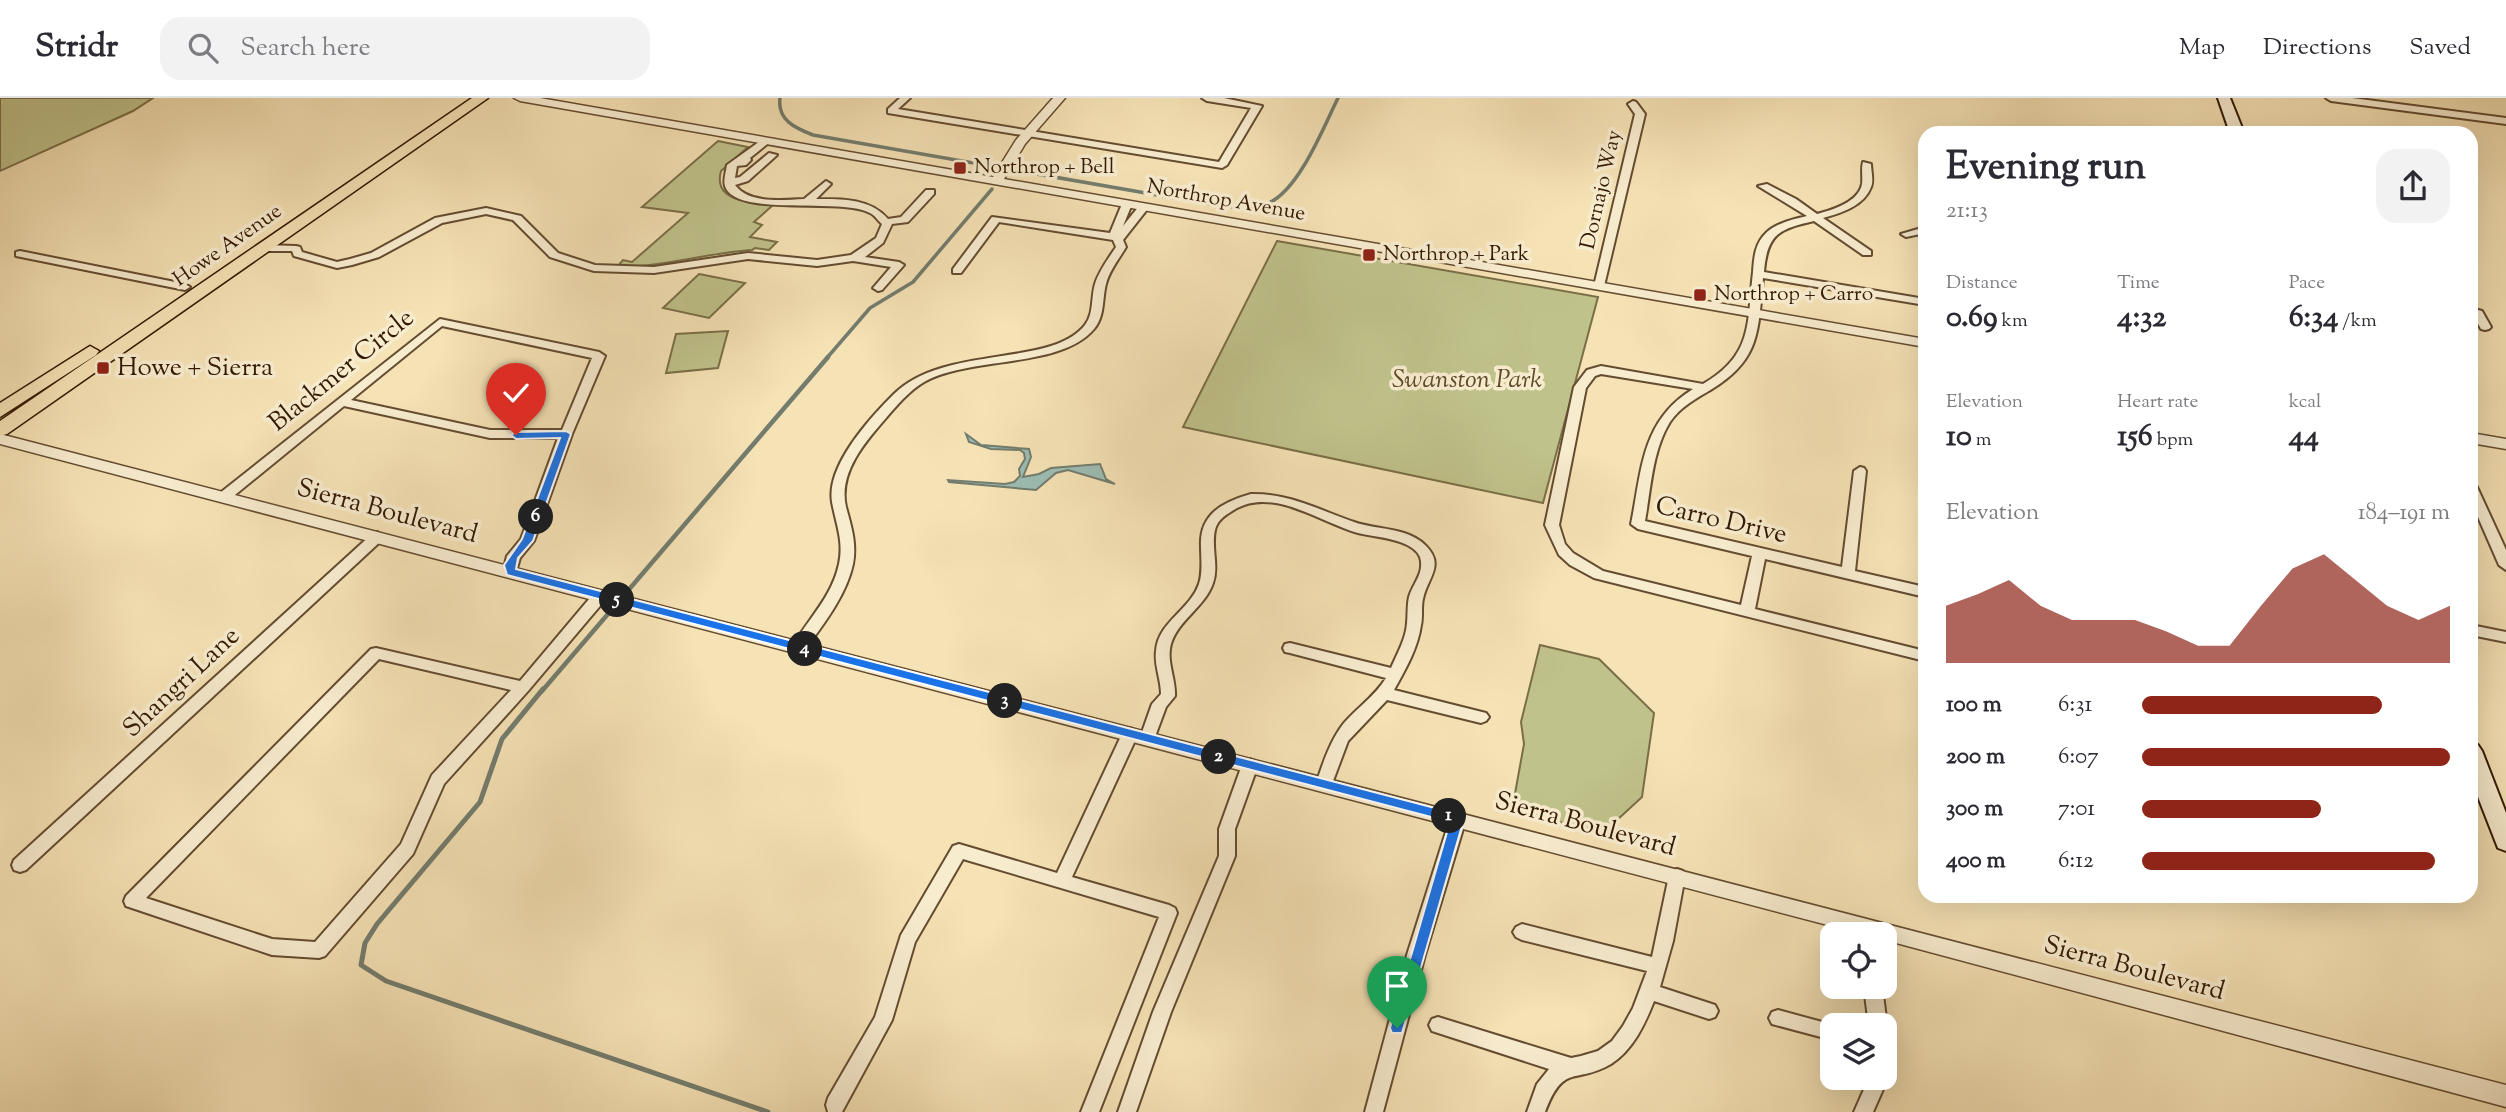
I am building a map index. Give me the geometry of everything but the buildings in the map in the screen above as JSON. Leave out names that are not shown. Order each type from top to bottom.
[{"type":"main road","name":"Howe Avenue","points":[[0,411],[463,98]]},
{"type":"main road","name":"Howe Avenue","points":[[0,430],[268,249],[481,98]]},
{"type":"main road","points":[[2224,98],[2234,126]]},
{"type":"main road","points":[[268,249],[259,246],[261,242],[305,211],[308,203]]},
{"type":"main road","points":[[111,354],[116,340],[178,298],[185,286]]},
{"type":"main road","points":[[2478,781],[2506,841]]},
{"type":"street","name":"Northrop Avenue","points":[[520,98],[766,141],[1003,172],[1127,204],[1918,342]]},
{"type":"street","points":[[905,98],[891,111],[1222,165],[1257,106],[1207,98]]},
{"type":"street","points":[[1003,172],[1028,133],[1059,98]]},
{"type":"street","points":[[2331,98],[2506,121]]},
{"type":"street","name":"Dornajo Way","points":[[1599,286],[1640,114],[1633,104]]},
{"type":"street","points":[[766,141],[744,158],[746,160],[743,163],[732,168],[729,183],[735,193],[756,201],[835,202],[880,214],[886,222],[887,230],[880,240],[853,258]]},
{"type":"street","points":[[729,183],[744,179],[772,155]]},
{"type":"street","name":"Carro Drive","points":[[1866,164],[1868,178],[1864,193],[1846,207],[1786,226],[1768,237],[1761,248],[1749,342],[1739,364],[1724,378],[1677,406],[1660,428],[1638,524],[1918,591]]},
{"type":"street","points":[[808,201],[826,184]]},
{"type":"street","points":[[1763,186],[1786,197],[1867,253]]},
{"type":"street","points":[[886,222],[904,220],[930,192]]},
{"type":"street","points":[[799,647],[828,606],[845,567],[847,537],[838,506],[838,484],[842,472],[857,449],[900,395],[920,379],[941,370],[1068,343],[1086,331],[1096,313],[1103,278],[1121,247],[1127,204]]},
{"type":"street","points":[[957,271],[996,219],[1122,229],[1144,207]]},
{"type":"street","points":[[268,249],[273,254],[296,255],[337,265],[364,259],[439,220],[486,211],[517,218],[542,247],[554,255],[594,268],[654,270],[748,256],[817,263],[853,258],[898,265],[878,288]]},
{"type":"street","points":[[1906,234],[1918,231]]},
{"type":"street","points":[[20,254],[185,286]]},
{"type":"street","points":[[1758,274],[1918,301]]},
{"type":"street","points":[[2478,315],[2485,327],[2478,326]]},
{"type":"street","name":"Blackmer Circle","points":[[225,496],[440,322],[599,356],[566,434],[527,541],[514,556],[510,572]]},
{"type":"street","points":[[1706,388],[1601,370],[1587,376],[1580,387],[1552,525],[1558,548],[1572,562],[1599,575],[1918,654]]},
{"type":"street","points":[[343,401],[491,434],[566,434]]},
{"type":"street","name":"Sierra Boulevard","points":[[0,439],[1677,876],[1842,922]]},
{"type":"street","points":[[2478,439],[2506,444]]},
{"type":"street","points":[[1848,574],[1860,471]]},
{"type":"street","points":[[1062,881],[1139,736],[1159,704],[1167,698],[1169,689],[1162,655],[1165,641],[1206,585],[1210,570],[1206,538],[1209,526],[1231,505],[1269,498],[1295,502],[1353,527],[1404,538],[1424,552],[1428,569],[1417,593],[1414,630],[1384,693],[1343,736],[1324,784]]},
{"type":"street","points":[[2478,503],[2506,565]]},
{"type":"street","name":"Shangri Lane","points":[[20,865],[377,537]]},
{"type":"street","points":[[1748,612],[1759,553]]},
{"type":"street","points":[[523,687],[376,653],[132,901],[272,947],[319,950],[407,849],[438,780],[523,687],[612,599]]},
{"type":"street","points":[[2478,631],[2506,636]]},
{"type":"street","points":[[1290,648],[1393,674]]},
{"type":"street","points":[[1384,693],[1480,717]]},
{"type":"street","points":[[1126,1112],[1162,1012],[1227,856],[1227,829],[1250,765]]},
{"type":"street","points":[[1374,1112],[1416,956],[1458,819]]},
{"type":"street","points":[[835,1105],[883,1020],[907,940],[959,851],[1169,913],[1090,1112]]},
{"type":"street","points":[[1536,1112],[1546,1083],[1553,1074],[1600,1059],[1628,1037],[1657,966],[1670,923],[1677,876]]},
{"type":"street","points":[[1522,932],[1657,966]]},
{"type":"street","name":"Sierra Boulevard","points":[[1897,937],[2506,1096]]},
{"type":"street","points":[[1647,991],[1709,1010]]},
{"type":"street","points":[[1778,1018],[1820,1029]]},
{"type":"street","points":[[1438,1025],[1571,1067]]},
{"type":"street","points":[[1863,1112],[1873,1090]]},
{"type":"green space","points":[[0,98],[153,98],[133,111],[0,171]]},
{"type":"green space","points":[[718,141],[748,147],[721,171],[720,181],[728,195],[736,199],[773,205],[754,222],[762,225],[750,237],[777,242],[769,250],[755,248],[651,265],[617,267],[623,260],[632,262],[688,213],[642,207]]},
{"type":"green space","name":"Swanston Park","points":[[1277,241],[1598,297],[1543,503],[1183,427]]},
{"type":"green space","points":[[699,274],[745,283],[709,318],[663,308]]},
{"type":"green space","points":[[728,331],[718,368],[666,373],[676,334]]},
{"type":"green space","points":[[1540,645],[1599,659],[1654,713],[1642,797],[1616,821],[1614,836],[1512,810],[1524,744],[1521,722]]},
{"type":"water","points":[[966,434],[981,445],[1029,449],[1031,457],[1023,477],[1051,468],[1100,464],[1106,479],[1115,484],[1068,470],[1056,473],[1036,490],[949,482],[948,480],[1005,484],[1014,482],[1020,476],[1019,469],[1025,459],[1024,453],[1020,450],[991,449],[969,442]]},
{"type":"waterway","points":[[780,98],[784,118],[813,135],[1231,207],[1269,203],[1291,184],[1310,156],[1338,98]]},
{"type":"waterway","points":[[826,359],[870,308],[913,282],[992,189]]},
{"type":"waterway","points":[[542,691],[828,357]]},
{"type":"waterway","points":[[543,689],[502,739],[480,802],[377,924],[365,943],[361,965],[386,981],[768,1112]]},
{"type":"place","name":"Northrop + Bell","points":[[960,168]]},
{"type":"place","name":"Northrop + Park","points":[[1369,255]]},
{"type":"place","name":"Northrop + Carro","points":[[1700,295]]},
{"type":"place","name":"Howe + Sierra","points":[[103,368]]},
{"type":"route","points":[[516,435],[566,434],[527,541],[514,556],[510,572],[1458,819],[1447,862],[1437,883],[1397,1028]]}]
